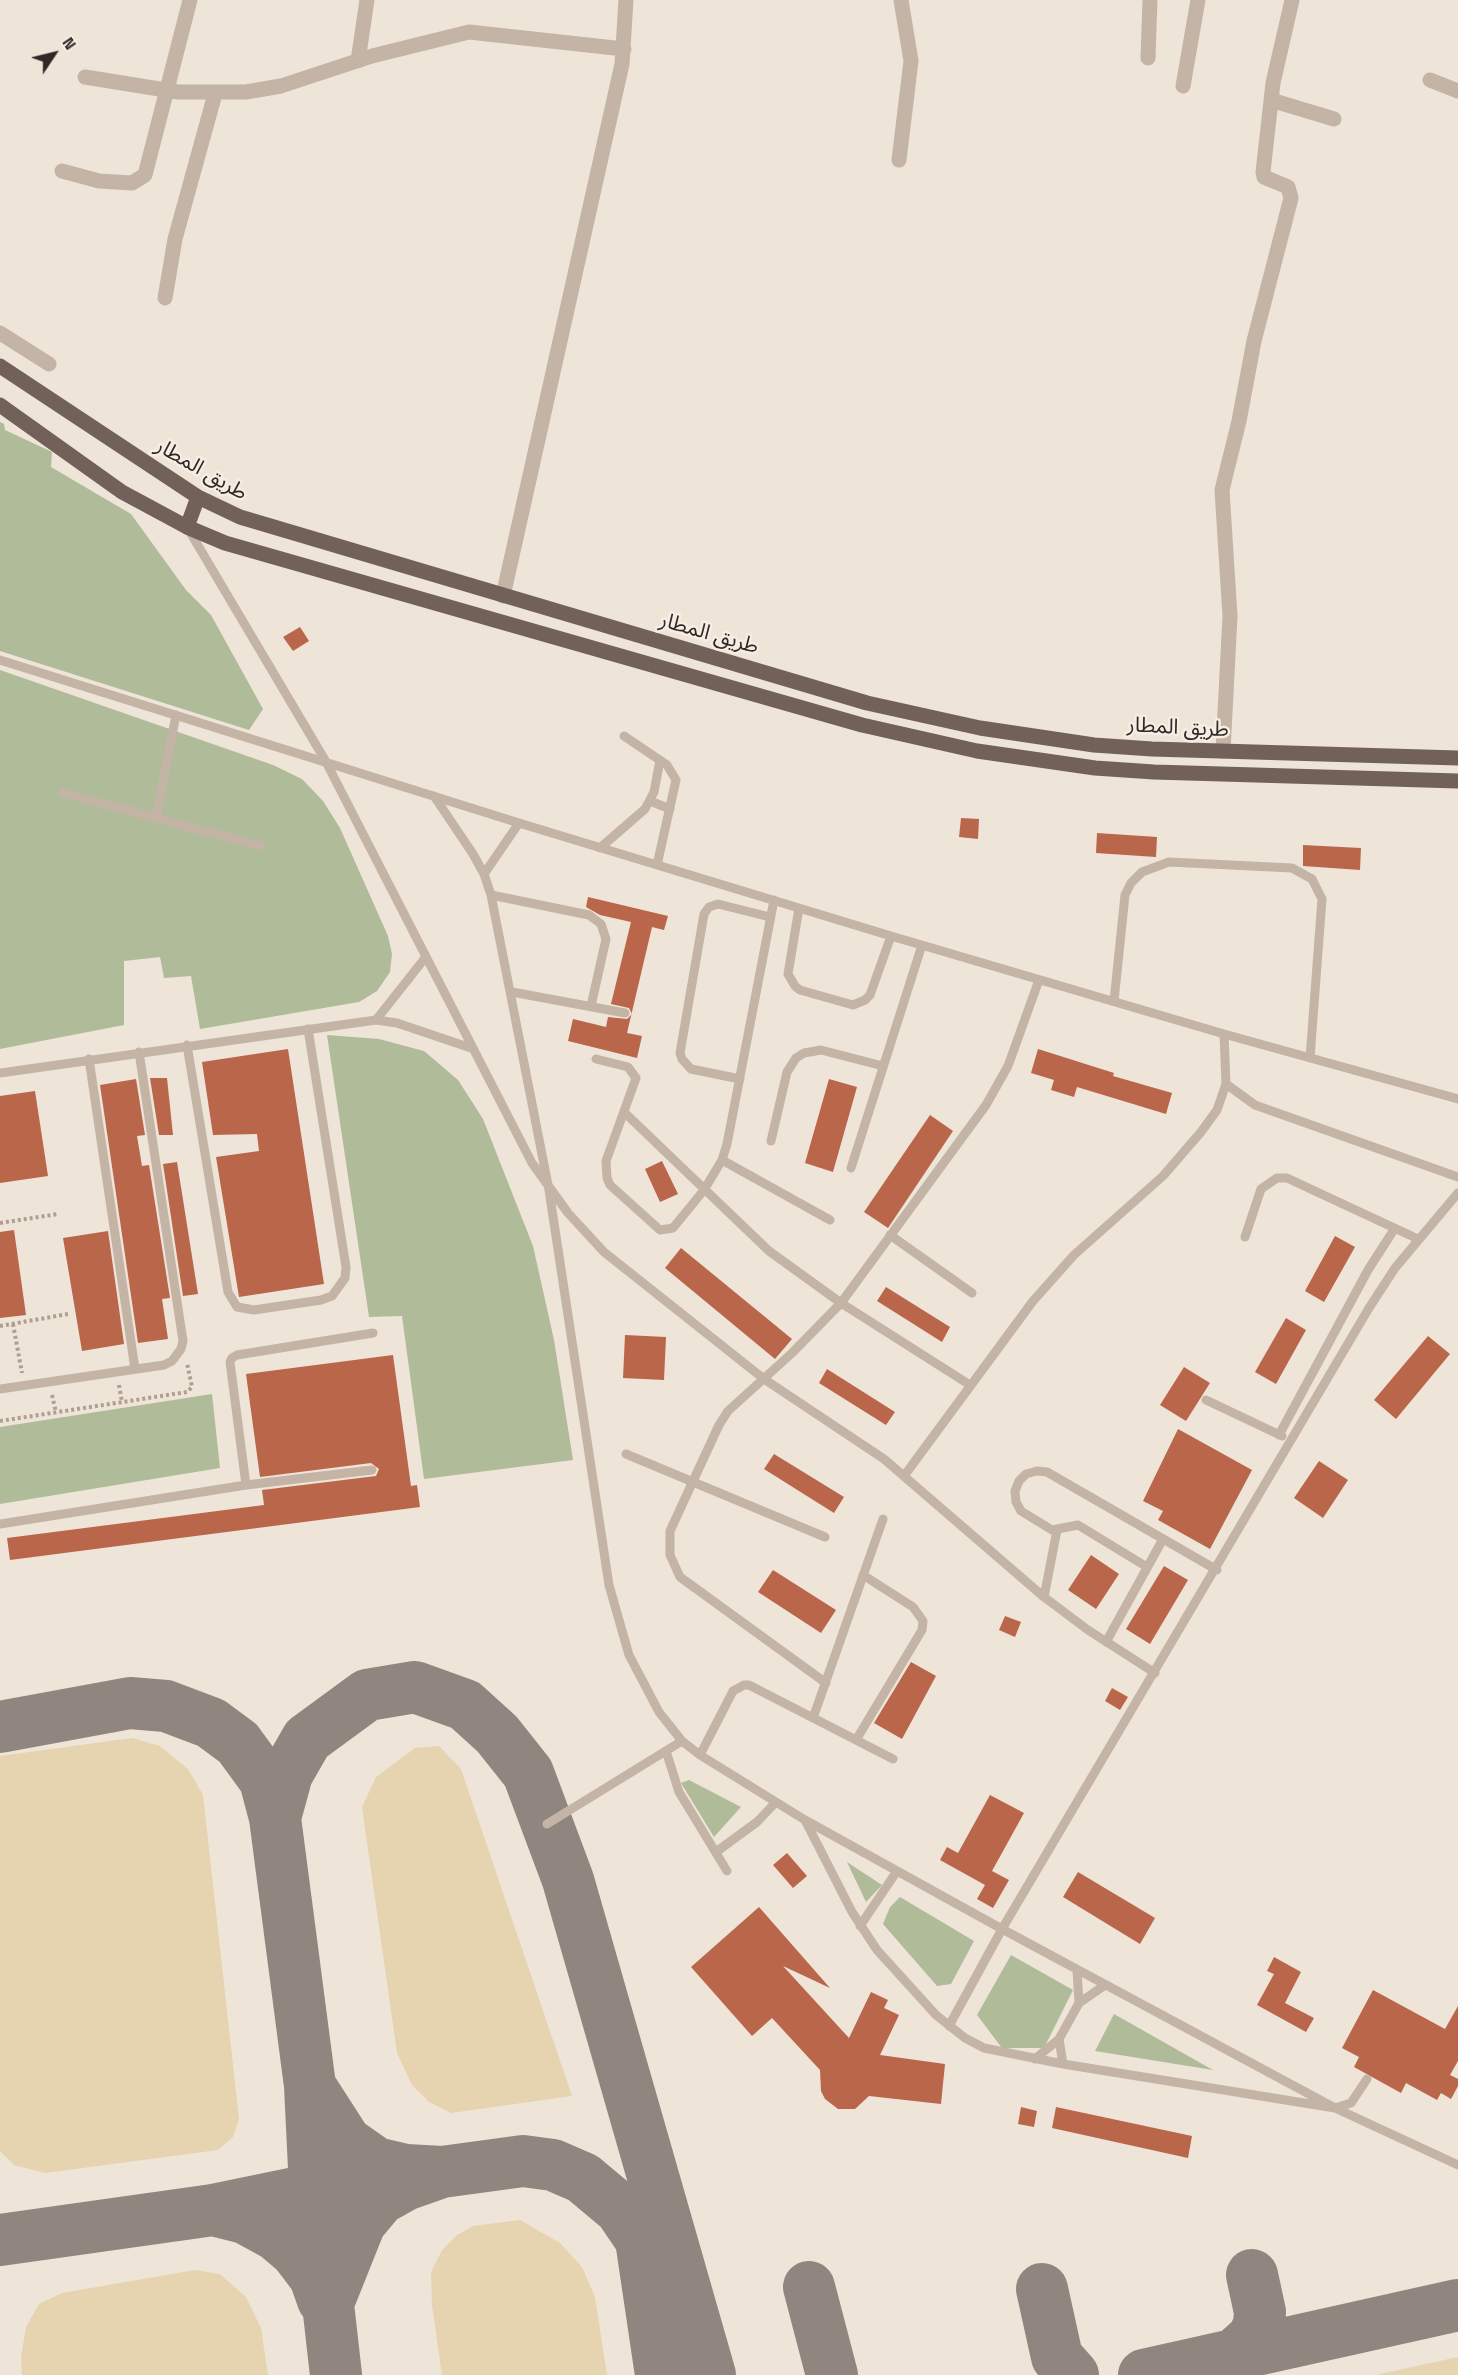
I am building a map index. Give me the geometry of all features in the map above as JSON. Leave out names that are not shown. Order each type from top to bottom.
[{"type":"main road","name":"طريق المطار","points":[[0,366],[198,497],[240,517],[503,596],[923,717],[991,730],[1095,745],[1458,759]]},
{"type":"main road","name":"طريق المطار","points":[[0,405],[122,492],[187,527],[225,543],[862,725],[954,747],[1036,761],[1154,772],[1458,781]]},
{"type":"main road","points":[[187,527],[198,497]]},
{"type":"main road","points":[[1409,757],[1409,780]]},
{"type":"street","points":[[62,171],[99,181],[132,183],[145,175],[190,0]]},
{"type":"street","points":[[358,61],[367,0]]},
{"type":"street","points":[[503,596],[624,49],[626,0]]},
{"type":"street","points":[[899,160],[911,60],[901,0]]},
{"type":"street","points":[[1148,58],[1150,0]]},
{"type":"street","points":[[1183,86],[1198,0]]},
{"type":"street","points":[[1223,751],[1230,616],[1223,480],[1239,421],[1254,341],[1291,198],[1288,187],[1263,174],[1271,100],[1292,0]]},
{"type":"street","points":[[85,77],[166,90],[215,94],[281,86],[358,61],[469,32],[624,49]]},
{"type":"street","points":[[1430,80],[1458,91]]},
{"type":"street","points":[[165,298],[175,239],[215,94]]},
{"type":"street","points":[[1271,100],[1334,120]]},
{"type":"street","points":[[0,333],[49,364]]},
{"type":"lane","points":[[187,527],[325,760],[471,1048],[532,1163],[549,1190],[604,1252],[764,1379],[884,1459],[1044,1597],[1155,1673]]},
{"type":"lane","points":[[0,660],[325,760],[519,823],[891,936],[1224,1034],[1458,1099]]},
{"type":"lane","points":[[156,818],[176,715]]},
{"type":"lane","points":[[624,736],[660,760],[672,771],[676,780],[657,865]]},
{"type":"lane","points":[[600,848],[645,809],[650,801],[660,760]]},
{"type":"lane","points":[[63,794],[260,846]]},
{"type":"lane","points":[[434,796],[484,874],[491,896],[512,992],[549,1190],[609,1585],[629,1655],[659,1712],[682,1741],[700,1755],[805,1820],[1077,1970],[1335,2108],[1458,2164]]},
{"type":"lane","points":[[650,801],[670,809]]},
{"type":"lane","points":[[484,874],[519,823]]},
{"type":"lane","points":[[1114,1001],[1125,895],[1131,883],[1142,872],[1168,862],[1292,868],[1311,879],[1322,899],[1310,1058]]},
{"type":"lane","points":[[491,896],[589,915],[601,924],[606,939],[591,1006]]},
{"type":"lane","points":[[596,1059],[628,1067],[634,1073],[636,1083],[606,1161],[605,1170],[610,1185],[660,1230],[667,1231],[678,1224],[704,1190],[722,1160],[774,900]]},
{"type":"lane","points":[[740,1079],[691,1068],[682,1059],[680,1053],[704,914],[709,907],[718,904],[770,917]]},
{"type":"lane","points":[[799,908],[789,974],[795,986],[800,990],[853,1005],[865,1000],[870,995],[891,936]]},
{"type":"lane","points":[[851,1168],[922,945]]},
{"type":"lane","points":[[376,1020],[425,957]]},
{"type":"lane","points":[[826,1683],[680,1577],[670,1555],[670,1531],[728,1411],[841,1303],[998,1086],[1039,980]]},
{"type":"lane","points":[[512,992],[625,1013]]},
{"type":"lane","points":[[0,1073],[376,1020],[397,1023],[471,1048]]},
{"type":"lane","points":[[188,1045],[228,1292],[237,1306],[254,1310],[321,1300],[332,1296],[345,1278],[346,1267],[308,1029]]},
{"type":"lane","points":[[904,1476],[1033,1301],[1074,1255],[1163,1176],[1217,1110],[1226,1084],[1224,1034]]},
{"type":"lane","points":[[771,1141],[787,1072],[796,1058],[804,1053],[821,1050],[883,1066]]},
{"type":"lane","points":[[0,1389],[135,1369],[172,1361],[181,1349],[183,1341],[140,1052]]},
{"type":"lane","points":[[89,1059],[135,1369]]},
{"type":"lane","points":[[1226,1084],[1256,1105],[1458,1177]]},
{"type":"lane","points":[[625,1113],[769,1251],[841,1303],[970,1385]]},
{"type":"lane","points":[[722,1160],[830,1220]]},
{"type":"lane","points":[[1245,1237],[1261,1189],[1277,1178],[1296,1180],[1418,1239]]},
{"type":"lane","points":[[949,2026],[1002,1929],[1217,1570],[1369,1308],[1418,1239],[1458,1193]]},
{"type":"lane","points":[[1279,1435],[1368,1270],[1395,1228]]},
{"type":"lane","points":[[890,1235],[972,1293]]},
{"type":"lane","points":[[246,1485],[230,1362],[232,1358],[237,1355],[373,1333]]},
{"type":"lane","points":[[1206,1400],[1292,1441]]},
{"type":"lane","points":[[626,1454],[825,1537]]},
{"type":"lane","points":[[0,1524],[246,1485],[372,1470]]},
{"type":"lane","points":[[1147,1568],[1078,1526],[1057,1530],[1048,1529],[1021,1511],[1016,1502],[1015,1491],[1019,1481],[1026,1474],[1037,1471],[1047,1472],[1217,1570]]},
{"type":"lane","points":[[813,1718],[883,1519]]},
{"type":"lane","points":[[1044,1597],[1057,1530]]},
{"type":"lane","points":[[1106,1641],[1163,1539]]},
{"type":"lane","points":[[856,1740],[922,1630],[922,1621],[913,1607],[863,1575]]},
{"type":"lane","points":[[700,1755],[733,1691],[744,1684],[893,1759]]},
{"type":"lane","points":[[547,1824],[682,1741]]},
{"type":"lane","points":[[666,1751],[679,1792],[727,1871]]},
{"type":"lane","points":[[716,1852],[757,1822],[776,1802]]},
{"type":"lane","points":[[805,1820],[860,1926],[877,1950],[949,2026],[984,2048],[1063,2064],[1335,2108],[1350,2103],[1367,2079]]},
{"type":"lane","points":[[860,1926],[897,1871]]},
{"type":"lane","points":[[1077,1970],[1078,2003]]},
{"type":"lane","points":[[1035,2059],[1059,2039],[1078,2003],[1105,1985]]},
{"type":"lane","points":[[1059,2039],[1063,2064]]},
{"type":"path","points":[[0,1223],[58,1214]]},
{"type":"path","points":[[0,1326],[68,1314]]},
{"type":"path","points":[[13,1324],[24,1386]]},
{"type":"path","points":[[0,1421],[188,1392],[192,1385],[183,1341]]},
{"type":"green space","points":[[0,422],[4,424],[5,430],[52,452],[51,467],[131,514],[186,590],[211,615],[263,709],[249,730],[0,651]]},
{"type":"green space","points":[[0,670],[273,765],[302,779],[323,801],[340,828],[388,936],[392,954],[390,972],[377,991],[359,1002],[200,1029],[191,976],[164,978],[160,957],[124,961],[124,1025],[0,1049]]},
{"type":"green space","points":[[327,1035],[379,1039],[424,1051],[458,1080],[483,1119],[533,1246],[554,1340],[573,1460],[424,1479],[402,1316],[369,1317]]},
{"type":"green space","points":[[212,1394],[220,1468],[0,1504],[0,1427]]},
{"type":"green space","points":[[689,1780],[741,1807],[714,1837],[681,1783]]},
{"type":"green space","points":[[847,1862],[882,1885],[866,1902]]},
{"type":"green space","points":[[900,1897],[974,1941],[951,1984],[937,1986],[883,1924],[890,1907]]},
{"type":"green space","points":[[1011,1955],[1073,1990],[1044,2048],[1002,2048],[977,2015]]},
{"type":"green space","points":[[1114,2014],[1213,2070],[1095,2051]]},
{"type":"sand","points":[[132,1738],[160,1746],[188,1769],[203,1795],[239,2119],[233,2137],[218,2150],[45,2173],[14,2165],[0,2151],[0,1756]]},
{"type":"sand","points":[[439,1746],[461,1769],[572,2096],[451,2113],[429,2102],[412,2085],[397,2053],[362,1807],[376,1777],[415,1748]]},
{"type":"sand","points":[[520,2220],[560,2243],[582,2267],[595,2297],[607,2375],[442,2375],[432,2305],[431,2272],[442,2250],[457,2235],[473,2226]]},
{"type":"sand","points":[[195,2270],[220,2274],[246,2297],[261,2328],[268,2375],[22,2375],[21,2357],[26,2327],[39,2304],[62,2293]]},
{"type":"sand","points":[[1458,2357],[1458,2375],[1376,2375]]},
{"type":"building","points":[[300,627],[309,641],[293,651],[283,637]]},
{"type":"building","points":[[961,818],[979,819],[978,839],[959,837]]},
{"type":"building","points":[[1097,833],[1157,837],[1156,857],[1096,853]]},
{"type":"building","points":[[1303,845],[1361,848],[1360,870],[1303,866]]},
{"type":"building","points":[[588,897],[668,916],[664,930],[652,927],[632,1013],[629,1008],[611,1004],[631,922],[600,915],[586,907]]},
{"type":"building","points":[[631,1015],[627,1033],[642,1036],[637,1058],[568,1041],[573,1019],[606,1027],[608,1017],[627,1019]]},
{"type":"building","points":[[288,1049],[324,1284],[239,1297],[216,1157],[259,1151],[257,1134],[213,1135],[202,1062]]},
{"type":"building","points":[[1038,1049],[1114,1073],[1113,1076],[1172,1093],[1166,1114],[1077,1087],[1074,1097],[1051,1090],[1054,1080],[1031,1073]]},
{"type":"building","points":[[150,1078],[167,1078],[173,1135],[159,1135]]},
{"type":"building","points":[[136,1079],[145,1135],[137,1136],[142,1166],[149,1165],[170,1298],[162,1299],[168,1339],[138,1343],[100,1085]]},
{"type":"building","points":[[829,1079],[857,1087],[833,1172],[805,1163]]},
{"type":"building","points":[[35,1091],[48,1176],[0,1183],[0,1096]]},
{"type":"building","points":[[930,1115],[953,1131],[888,1228],[864,1212]]},
{"type":"building","points":[[662,1161],[678,1194],[660,1202],[645,1169]]},
{"type":"building","points":[[177,1162],[198,1294],[183,1296],[163,1164]]},
{"type":"building","points":[[14,1230],[26,1315],[0,1318],[0,1232]]},
{"type":"building","points":[[108,1231],[124,1344],[82,1351],[63,1238]]},
{"type":"building","points":[[1335,1236],[1355,1247],[1324,1302],[1305,1291]]},
{"type":"building","points":[[681,1248],[792,1339],[775,1359],[665,1268]]},
{"type":"building","points":[[886,1287],[950,1327],[942,1342],[877,1301]]},
{"type":"building","points":[[1286,1318],[1306,1330],[1276,1384],[1255,1372]]},
{"type":"building","points":[[625,1335],[666,1337],[664,1380],[623,1378]]},
{"type":"building","points":[[1428,1336],[1450,1354],[1396,1419],[1374,1400]]},
{"type":"building","points":[[393,1355],[411,1486],[417,1485],[420,1507],[10,1560],[7,1538],[264,1505],[262,1490],[376,1476],[379,1469],[371,1463],[260,1477],[246,1374]]},
{"type":"building","points":[[1184,1367],[1210,1383],[1186,1421],[1160,1405]]},
{"type":"building","points":[[827,1369],[895,1412],[886,1425],[819,1383]]},
{"type":"building","points":[[1178,1429],[1252,1470],[1210,1549],[1158,1520],[1163,1511],[1143,1501]]},
{"type":"building","points":[[774,1454],[844,1497],[834,1513],[764,1469]]},
{"type":"building","points":[[1319,1461],[1348,1480],[1323,1518],[1294,1498]]},
{"type":"building","points":[[1091,1555],[1119,1574],[1096,1609],[1068,1590]]},
{"type":"building","points":[[1164,1566],[1188,1580],[1150,1644],[1126,1629]]},
{"type":"building","points":[[773,1570],[836,1610],[821,1633],[758,1592]]},
{"type":"building","points":[[1005,1616],[1021,1622],[1015,1637],[999,1630]]},
{"type":"building","points":[[911,1662],[936,1676],[902,1739],[874,1723]]},
{"type":"building","points":[[1112,1688],[1128,1697],[1120,1710],[1105,1701]]},
{"type":"building","points":[[990,1795],[1024,1813],[992,1871],[1009,1880],[993,1908],[977,1899],[985,1885],[940,1860],[947,1847],[958,1853]]},
{"type":"building","points":[[787,1853],[807,1876],[793,1888],[773,1865]]},
{"type":"building","points":[[1078,1872],[1155,1918],[1140,1944],[1063,1897]]},
{"type":"building","points":[[759,1907],[830,1988],[783,1966],[849,2038],[871,1992],[888,2000],[884,2008],[899,2015],[880,2055],[945,2064],[941,2104],[869,2096],[855,2109],[838,2109],[825,2099],[821,2091],[820,2070],[772,2018],[752,2036],[691,1967]]},
{"type":"building","points":[[1274,1957],[1301,1972],[1285,2003],[1314,2018],[1306,2032],[1257,2005],[1274,1974],[1267,1971]]},
{"type":"building","points":[[1373,1990],[1445,2029],[1458,2006],[1458,2061],[1450,2075],[1458,2079],[1458,2086],[1451,2099],[1441,2093],[1437,2100],[1406,2083],[1401,2093],[1354,2067],[1359,2057],[1342,2048]]},
{"type":"building","points":[[1021,2107],[1037,2111],[1034,2127],[1018,2124]]},
{"type":"building","points":[[1056,2107],[1192,2136],[1188,2158],[1052,2128]]},
{"type":"taxiway","points":[[336,2375],[315,2189],[310,2086],[275,1818],[287,1774],[307,1739],[367,1695],[415,1687],[465,1705],[497,1734],[528,1773],[568,1880],[710,2375]]},
{"type":"taxiway","points":[[0,1727],[130,1703],[166,1706],[211,1723],[238,1743],[265,1780],[275,1818]]},
{"type":"taxiway","points":[[310,2086],[346,2142],[376,2163],[406,2170],[442,2172],[405,2185],[380,2199],[360,2223],[330,2298]]},
{"type":"taxiway","points":[[0,2240],[213,2210],[315,2189],[523,2161],[553,2165],[583,2178],[620,2209],[641,2240],[661,2375]]},
{"type":"taxiway","points":[[213,2210],[245,2218],[276,2235],[296,2252],[315,2277],[323,2300]]},
{"type":"taxiway","points":[[1234,2355],[1253,2338],[1259,2325],[1260,2312],[1252,2275]]},
{"type":"taxiway","points":[[809,2287],[832,2375]]},
{"type":"taxiway","points":[[1042,2289],[1057,2357],[1073,2375]]},
{"type":"taxiway","points":[[1144,2375],[1458,2305]]}]
